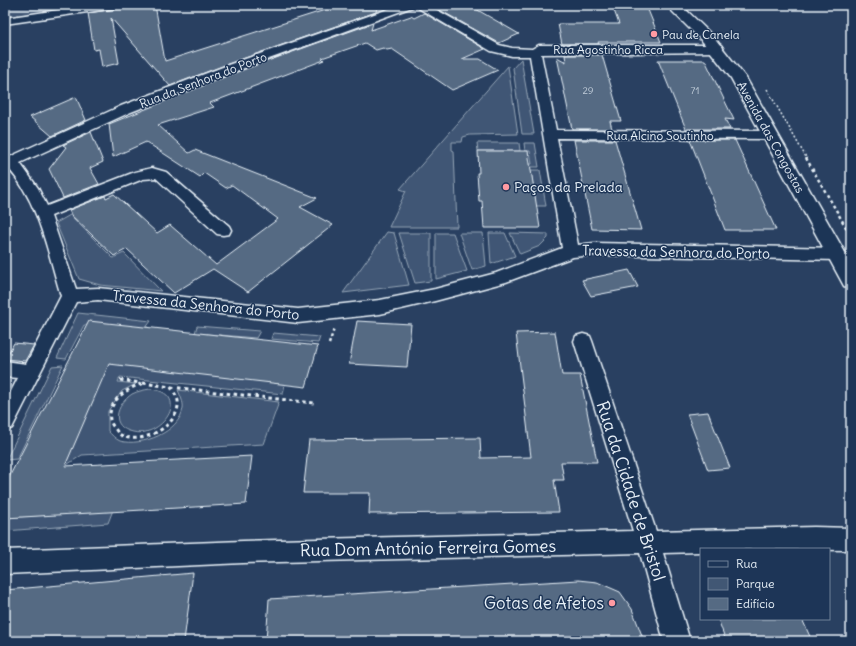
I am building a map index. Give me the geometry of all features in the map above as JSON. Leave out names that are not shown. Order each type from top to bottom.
[{"type":"main road","name":"Avenida das Congostas","points":[[673,5],[717,48],[738,78],[851,281]]},
{"type":"street","points":[[5,20],[115,5]]},
{"type":"street","points":[[420,5],[494,48],[512,52],[535,53]]},
{"type":"street","name":"Rua da Senhora do Porto","points":[[8,163],[126,109],[232,68],[407,6]]},
{"type":"street","name":"Rua Agostinho Ricca","points":[[571,251],[535,53],[539,50],[551,49],[717,48]]},
{"type":"street","name":"Rua Alcino Soutinho","points":[[550,134],[769,135]]},
{"type":"street","points":[[5,422],[70,296],[43,214],[20,170],[8,163]]},
{"type":"street","points":[[43,214],[140,175],[152,174],[161,176],[223,230]]},
{"type":"street","name":"Travessa da Senhora do Porto","points":[[70,296],[98,294],[298,316],[380,307],[435,295],[500,278],[571,251],[594,249],[837,254]]},
{"type":"street","name":"Rua da Cidade de Bristol","points":[[583,341],[648,542],[677,641]]},
{"type":"street","points":[[5,369],[31,372]]},
{"type":"street","name":"Rua Dom António Ferreira Gomes","points":[[5,562],[243,552],[814,538],[851,539]]},
{"type":"path","points":[[120,380],[314,403]]},
{"type":"path","points":[[143,383],[122,393],[110,410],[110,420],[113,428],[120,434],[129,437],[141,438],[163,428],[172,420],[177,411],[178,402],[176,393],[171,387]]},
{"type":"green space","points":[[5,5],[94,5],[5,17]]},
{"type":"green space","points":[[521,59],[534,134],[522,134],[513,68]]},
{"type":"green space","points":[[508,66],[518,134],[470,135],[463,137],[462,142],[452,142],[452,150],[454,151],[457,227],[389,227],[406,191],[400,189]]},
{"type":"green space","points":[[477,143],[519,143],[520,151],[478,151]]},
{"type":"green space","points":[[524,143],[535,143],[539,167],[530,167],[530,164],[532,164],[530,151],[525,151]]},
{"type":"green space","points":[[531,170],[540,170],[546,206],[536,206]]},
{"type":"green space","points":[[70,215],[113,258],[124,253],[161,291],[100,285],[79,279],[56,223]]},
{"type":"green space","points":[[387,232],[394,233],[409,285],[343,293]]},
{"type":"green space","points":[[399,233],[431,233],[431,281],[415,283]]},
{"type":"green space","points":[[436,233],[453,233],[467,271],[436,279]]},
{"type":"green space","points":[[459,233],[483,233],[486,266],[472,270]]},
{"type":"green space","points":[[489,233],[505,233],[515,256],[491,264]]},
{"type":"green space","points":[[510,233],[548,234],[548,238],[540,246],[520,254]]},
{"type":"green space","points":[[78,313],[151,321],[145,329],[84,325],[66,359],[57,358]]},
{"type":"green space","points":[[197,326],[260,331],[256,338],[195,333]]},
{"type":"green space","points":[[273,333],[320,337],[318,343],[271,339]]},
{"type":"green space","points":[[110,358],[285,384],[283,394],[120,377],[118,382],[136,384],[122,391],[108,411],[108,431],[120,441],[138,442],[148,440],[167,431],[175,424],[180,417],[183,408],[178,390],[279,402],[264,444],[82,455],[65,466]]},
{"type":"green space","points":[[63,365],[17,459],[6,460],[52,366]]},
{"type":"green space","points":[[150,389],[163,392],[170,398],[171,406],[168,415],[162,423],[154,429],[144,432],[133,432],[120,426],[118,421],[119,410],[126,399],[139,391]]},
{"type":"green space","points":[[113,510],[108,523],[5,531],[5,518]]},
{"type":"building","points":[[155,5],[165,61],[325,10],[324,5],[378,5],[376,12],[170,86],[111,18],[119,63],[102,67],[99,49],[94,50],[88,13]]},
{"type":"building","points":[[441,5],[469,5],[519,34],[499,43],[436,8]]},
{"type":"building","points":[[612,5],[646,5],[661,42],[598,42],[599,44],[562,44],[558,24],[619,24]]},
{"type":"building","points":[[424,13],[485,49],[462,59],[480,59],[498,70],[452,90],[392,49],[387,50],[383,48],[376,50],[365,43],[322,58],[324,60],[210,103],[214,107],[158,125],[189,153],[195,150],[317,198],[300,207],[333,225],[248,292],[213,269],[174,293],[127,249],[114,256],[71,215],[69,210],[114,194],[157,233],[170,225],[216,265],[278,219],[232,185],[226,188],[204,173],[200,177],[146,142],[113,157],[109,124],[237,72],[373,23],[371,30],[411,16],[414,18]]},
{"type":"building","points":[[565,55],[602,55],[621,121],[610,121],[612,129],[572,129],[557,57],[566,62]]},
{"type":"building","points":[[658,60],[705,60],[734,120],[725,119],[730,129],[686,129]]},
{"type":"building","points":[[76,97],[86,120],[52,136],[30,117]]},
{"type":"building","points":[[91,132],[103,162],[90,168],[99,184],[63,198],[49,169],[66,147],[63,145]]},
{"type":"building","points":[[574,140],[615,140],[641,230],[592,229]]},
{"type":"building","points":[[690,140],[735,140],[776,230],[725,230]]},
{"type":"building","name":"Paços da Prelada","points":[[478,151],[528,151],[540,228],[484,228],[482,201],[479,201],[477,173],[479,173]]},
{"type":"building","points":[[629,270],[638,287],[591,296],[582,280]]},
{"type":"building","points":[[89,321],[318,346],[306,387],[109,364],[65,466],[252,456],[246,504],[5,518],[5,485]]},
{"type":"building","points":[[357,321],[411,324],[407,367],[349,364]]},
{"type":"building","points":[[555,332],[562,375],[580,375],[597,462],[561,462],[564,480],[554,480],[559,512],[369,514],[370,493],[303,493],[309,440],[480,438],[481,458],[531,457],[516,333]]},
{"type":"building","points":[[14,343],[34,345],[25,361],[5,359]]},
{"type":"building","points":[[708,412],[730,468],[708,470],[687,414]]},
{"type":"building","points":[[193,573],[184,641],[5,641],[5,590]]},
{"type":"building","points":[[578,580],[597,582],[620,592],[632,609],[644,641],[266,641],[269,599]]},
{"type":"building","points":[[718,620],[802,620],[812,641],[726,641]]},
{"type":"place","name":"Pau de Canela","points":[[654,34]]},
{"type":"place","name":"Paços da Prelada","points":[[506,187]]},
{"type":"place","name":"Gotas de Afetos","points":[[612,603]]}]
